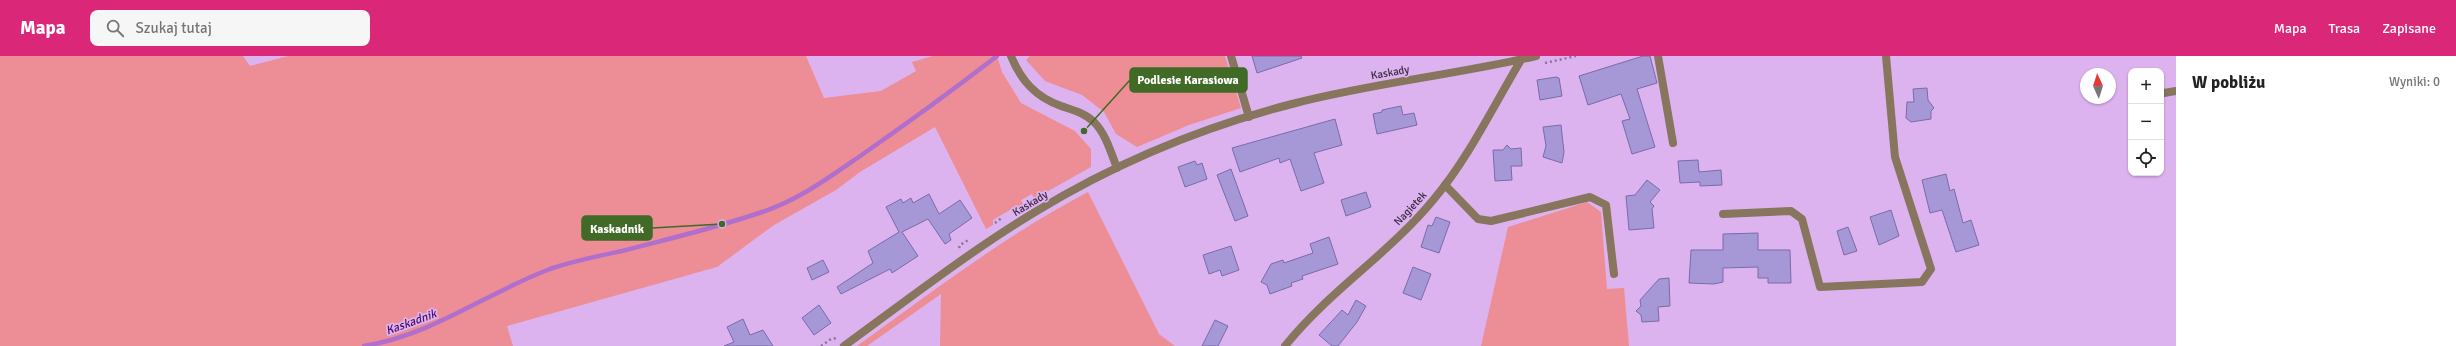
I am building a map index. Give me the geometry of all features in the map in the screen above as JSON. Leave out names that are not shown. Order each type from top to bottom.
[{"type":"street","points":[[1012,56],[1023,78],[1034,92],[1046,99],[1084,114],[1094,122],[1102,132],[1117,168]]},
{"type":"street","points":[[1231,56],[1249,117]]},
{"type":"street","name":"Kaskady","points":[[844,346],[990,241],[1036,212],[1117,168],[1152,152],[1249,117],[1291,104],[1354,90],[1536,56]]},
{"type":"street","points":[[1658,56],[1673,144]]},
{"type":"street","points":[[1723,214],[1791,212],[1802,219],[1820,287],[1922,282],[1930,269],[1895,158],[1886,56]]},
{"type":"street","name":"Nagietek","points":[[1285,346],[1326,299],[1384,252],[1445,186],[1483,126],[1521,60]]},
{"type":"street","points":[[2164,93],[2176,92]]},
{"type":"street","points":[[1445,186],[1478,219],[1491,221],[1590,197],[1606,205],[1614,274]]},
{"type":"shaded area","points":[[0,56],[243,56],[250,66],[288,56],[806,56],[824,98],[881,91],[916,71],[912,62],[933,56],[997,56],[1002,72],[1021,103],[1075,131],[1091,149],[1091,167],[1034,199],[1032,194],[1021,200],[1024,206],[1015,207],[993,220],[993,225],[986,229],[935,127],[860,172],[836,190],[774,225],[717,267],[507,326],[513,346],[0,346]]},
{"type":"shaded area","points":[[1030,56],[1225,56],[1241,108],[1189,125],[1137,147],[1116,134],[1104,112],[1082,95],[1045,81],[1026,60]]},
{"type":"shaded area","points":[[1088,192],[1159,334],[1175,346],[940,346],[941,294],[867,346],[857,346],[999,245]]},
{"type":"shaded area","points":[[1587,202],[1601,212],[1607,289],[1624,288],[1629,346],[1481,346],[1508,227]]},
{"type":"building","points":[[1252,56],[1301,56],[1302,58],[1257,73]]},
{"type":"building","points":[[1643,56],[1650,56],[1657,83],[1637,89],[1655,147],[1632,154],[1622,121],[1630,119],[1621,94],[1588,105],[1579,76]]},
{"type":"building","points":[[1556,77],[1559,78],[1562,96],[1540,100],[1537,80]]},
{"type":"building","points":[[1927,88],[1928,100],[1934,108],[1931,111],[1931,119],[1911,122],[1906,118],[1907,102],[1914,102],[1913,89]]},
{"type":"building","points":[[1401,106],[1403,115],[1414,113],[1417,125],[1377,134],[1373,114],[1382,112],[1382,110]]},
{"type":"building","points":[[1335,119],[1342,145],[1314,153],[1324,183],[1301,191],[1290,159],[1280,163],[1279,158],[1240,172],[1232,148]]},
{"type":"building","points":[[1561,125],[1564,152],[1562,163],[1543,157],[1546,146],[1543,127]]},
{"type":"building","points":[[1507,145],[1511,149],[1521,148],[1522,166],[1511,166],[1512,180],[1495,181],[1493,150],[1503,150]]},
{"type":"building","points":[[1698,160],[1699,172],[1721,170],[1722,185],[1700,186],[1700,182],[1680,183],[1678,161]]},
{"type":"building","points":[[1195,161],[1197,165],[1202,163],[1207,179],[1185,187],[1178,167]]},
{"type":"building","points":[[1231,169],[1248,216],[1235,221],[1217,175]]},
{"type":"building","points":[[1946,174],[1950,191],[1954,189],[1963,223],[1971,220],[1979,245],[1956,252],[1942,210],[1930,213],[1922,180]]},
{"type":"building","points":[[1647,180],[1660,190],[1650,202],[1654,206],[1652,209],[1654,228],[1629,230],[1626,196],[1635,195]]},
{"type":"building","points":[[1366,192],[1371,207],[1346,216],[1341,200]]},
{"type":"building","points":[[929,194],[939,214],[960,200],[972,218],[949,234],[951,240],[945,244],[928,219],[902,232],[918,256],[892,273],[890,269],[841,294],[837,287],[873,263],[868,251],[899,232],[886,207],[901,199],[903,203],[911,198],[913,203]]},
{"type":"building","points":[[1891,210],[1899,236],[1879,245],[1870,217]]},
{"type":"building","points":[[1436,217],[1450,222],[1439,253],[1421,247],[1428,225],[1432,226]]},
{"type":"building","points":[[1848,227],[1857,251],[1844,255],[1837,231]]},
{"type":"building","points":[[1758,233],[1758,250],[1790,250],[1791,283],[1768,283],[1768,278],[1758,278],[1758,267],[1723,268],[1723,282],[1714,284],[1689,283],[1691,250],[1723,250],[1723,234]]},
{"type":"building","points":[[1329,237],[1338,264],[1302,276],[1303,279],[1291,283],[1292,286],[1270,294],[1267,285],[1261,282],[1271,264],[1283,260],[1284,263],[1313,253],[1310,244]]},
{"type":"building","points":[[1231,246],[1239,270],[1222,276],[1220,270],[1209,274],[1203,255]]},
{"type":"building","points":[[823,260],[829,272],[812,280],[807,268]]},
{"type":"building","points":[[1413,267],[1431,274],[1421,300],[1403,293]]},
{"type":"building","points":[[1669,278],[1670,306],[1658,307],[1659,321],[1642,322],[1641,315],[1636,311],[1641,306],[1640,300],[1659,279]]},
{"type":"building","points":[[1356,300],[1366,306],[1357,322],[1338,346],[1332,346],[1319,335],[1342,310],[1348,315]]},
{"type":"building","points":[[819,305],[831,323],[814,335],[802,318]]},
{"type":"building","points":[[743,319],[750,335],[763,330],[773,346],[724,346],[734,342],[727,327]]},
{"type":"building","points":[[1215,320],[1228,326],[1218,346],[1202,346]]},
{"type":"waterway","name":"Kaskadnik","points":[[364,346],[389,341],[413,333],[550,269],[710,228],[776,207],[802,194],[839,171],[931,106],[997,56]]},
{"type":"place","name":"Podlesie Karasiowa","points":[[1084,131]]},
{"type":"place","name":"Kaskadnik","points":[[722,224]]}]
